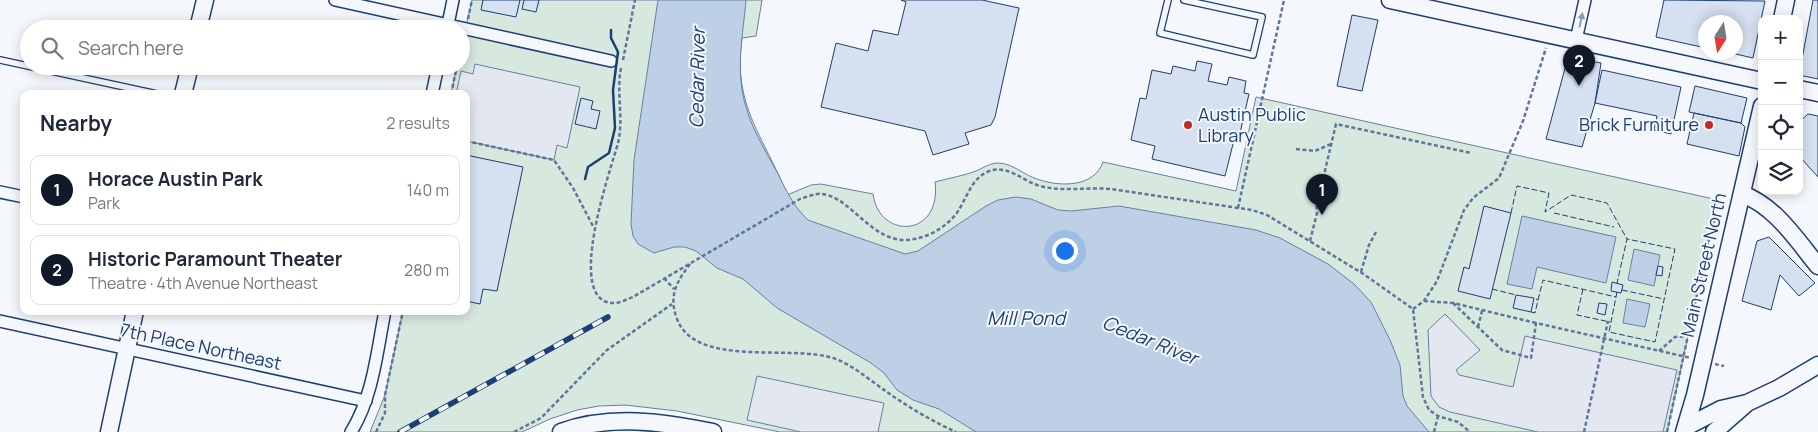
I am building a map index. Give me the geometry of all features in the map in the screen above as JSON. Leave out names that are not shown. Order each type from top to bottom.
[{"type":"street","points":[[200,20],[204,0]]},
{"type":"street","points":[[335,0],[418,20]]},
{"type":"street","points":[[449,20],[453,0]]},
{"type":"street","points":[[1390,0],[1758,80]]},
{"type":"street","points":[[1576,40],[1585,0]]},
{"type":"street","points":[[1783,15],[1786,0]]},
{"type":"street","points":[[470,32],[611,61]]},
{"type":"street","points":[[184,90],[188,75]]},
{"type":"street","points":[[433,90],[436,75]]},
{"type":"street","points":[[1803,91],[1818,94]]},
{"type":"street","name":"Main Street North","points":[[1685,429],[1758,124]]},
{"type":"street","points":[[0,192],[20,196]]},
{"type":"street","points":[[1742,194],[1752,197],[1771,211],[1818,266]]},
{"type":"street","points":[[109,432],[134,315]]},
{"type":"street","points":[[351,432],[366,401],[384,315]]},
{"type":"street","name":"7th Place Northeast","points":[[0,321],[366,401]]},
{"type":"street","points":[[1685,429],[1721,409],[1747,403],[1779,388],[1818,365]]},
{"type":"street","points":[[1697,383],[1704,399],[1710,405],[1721,409]]},
{"type":"street","points":[[1714,432],[1747,403]]},
{"type":"street","points":[[560,432],[583,425],[645,421],[713,432]]},
{"type":"lane","points":[[1168,0],[1160,33],[1253,55],[1262,17],[1212,3],[1184,0]]},
{"type":"lane","points":[[0,60],[20,64]]},
{"type":"lane","points":[[69,75],[139,90]]},
{"type":"path","points":[[634,0],[618,85],[620,125],[618,143],[603,190],[594,229],[591,263],[592,282],[597,294],[606,301],[615,303],[633,298],[692,261],[800,199],[822,194],[836,199],[874,230],[902,240],[917,239],[934,234],[956,214],[978,178],[987,172],[1007,170],[1038,186],[1051,188],[1093,187],[1238,208],[1266,215],[1361,272],[1413,310],[1423,397],[1429,410],[1438,416],[1458,422],[1470,432]]},
{"type":"path","points":[[1238,208],[1284,0]]},
{"type":"path","points":[[1413,310],[1424,301],[1437,281],[1464,210],[1472,198],[1499,178],[1531,97],[1549,34]]},
{"type":"path","points":[[452,90],[455,75]]},
{"type":"path","points":[[1310,241],[1317,213],[1316,196],[1323,180],[1336,124],[1471,153]]},
{"type":"path","points":[[470,142],[554,160],[568,180],[594,229]]},
{"type":"path","points":[[1296,149],[1315,151],[1331,144]]},
{"type":"path","points":[[1667,432],[1712,221],[1720,223]]},
{"type":"path","points":[[1361,272],[1369,245],[1376,232]]},
{"type":"path","points":[[692,261],[680,276],[674,289],[672,304],[677,320],[686,334],[704,345],[721,349],[814,354],[836,359],[894,397],[956,432]]},
{"type":"path","points":[[664,278],[674,289]]},
{"type":"path","points":[[1424,301],[1453,303],[1659,351],[1675,337],[1688,336]]},
{"type":"path","points":[[1453,303],[1502,350],[1531,358],[1536,323]]},
{"type":"path","points":[[514,432],[541,418],[607,350],[672,304]]},
{"type":"path","points":[[1478,327],[1482,310]]},
{"type":"path","points":[[376,432],[385,413],[385,394],[402,315]]},
{"type":"path","points":[[1584,432],[1608,321]]},
{"type":"path","points":[[1434,432],[1438,416]]},
{"type":"shaded area","points":[[472,0],[762,0],[756,36],[742,38],[740,62],[742,83],[752,121],[787,195],[811,185],[821,184],[873,194],[878,209],[886,219],[897,225],[909,226],[920,223],[929,214],[935,200],[935,182],[971,173],[995,163],[1008,165],[1046,182],[1065,184],[1084,181],[1092,177],[1103,162],[1236,191],[1256,97],[1718,200],[1667,432],[780,432],[677,411],[625,405],[599,406],[577,410],[550,419],[522,432],[370,432],[385,395],[402,315],[470,315],[470,90],[452,90],[455,75],[470,75],[470,20],[467,20]]},
{"type":"shaded area","points":[[475,64],[580,87],[567,148],[557,145],[554,160],[470,142],[470,90],[457,90],[460,75],[473,74]]},
{"type":"shaded area","points":[[1445,314],[1480,350],[1456,370],[1459,375],[1513,387],[1525,336],[1677,370],[1663,432],[1538,432],[1450,412],[1439,407],[1431,396],[1428,330]]},
{"type":"shaded area","points":[[757,376],[884,403],[878,432],[801,432],[747,420]]},
{"type":"water","name":"Mill Pond","points":[[658,0],[746,0],[740,67],[746,107],[756,132],[787,191],[798,209],[808,220],[905,254],[918,251],[986,206],[998,200],[1016,197],[1031,199],[1058,210],[1071,211],[1119,206],[1256,230],[1280,238],[1328,264],[1354,284],[1371,302],[1400,365],[1403,396],[1407,406],[1429,432],[976,432],[939,409],[913,400],[897,390],[884,373],[871,363],[777,308],[743,279],[717,268],[696,251],[685,247],[674,247],[654,253],[638,244],[633,236],[631,224],[634,160]]},
{"type":"water","points":[[1522,216],[1616,237],[1606,283],[1537,267],[1532,289],[1507,284]]},
{"type":"water","points":[[1634,249],[1660,255],[1654,286],[1628,280]]},
{"type":"water","points":[[1627,299],[1650,304],[1645,327],[1623,323]]},
{"type":"building","points":[[483,0],[520,0],[516,17],[481,10]]},
{"type":"building","points":[[524,0],[539,0],[536,12],[522,9]]},
{"type":"building","points":[[901,0],[982,0],[1019,8],[995,117],[991,125],[965,133],[969,144],[933,155],[925,131],[821,107],[836,43],[868,51],[873,30],[898,35],[906,2]]},
{"type":"building","points":[[1664,0],[1765,1],[1762,15],[1758,15],[1758,34],[1753,58],[1743,56],[1743,15],[1698,15],[1698,46],[1656,37]]},
{"type":"building","points":[[1813,0],[1818,0],[1818,79],[1803,76],[1803,54]]},
{"type":"building","points":[[1352,15],[1378,20],[1362,91],[1337,86]]},
{"type":"building","points":[[1568,57],[1601,63],[1595,103],[1582,147],[1546,139]]},
{"type":"building","name":"Austin Public Library","points":[[1197,61],[1212,64],[1208,81],[1227,85],[1229,77],[1246,81],[1244,93],[1249,94],[1240,133],[1236,132],[1225,176],[1152,159],[1155,146],[1131,140],[1140,98],[1146,99],[1152,70],[1171,74],[1173,66],[1195,71]]},
{"type":"building","points":[[1602,70],[1681,87],[1671,134],[1654,130],[1657,116],[1595,103]]},
{"type":"building","points":[[1695,86],[1747,98],[1741,123],[1689,112]]},
{"type":"building","points":[[581,98],[593,101],[591,109],[600,111],[596,129],[575,124]]},
{"type":"building","points":[[1694,113],[1741,123],[1745,127],[1739,156],[1687,144]]},
{"type":"building","points":[[1808,114],[1818,116],[1818,177],[1803,160],[1803,118]]},
{"type":"building","points":[[470,156],[523,167],[497,291],[483,289],[480,304],[470,302]]},
{"type":"building","points":[[1484,206],[1511,213],[1490,299],[1458,291],[1464,267],[1469,269]]},
{"type":"building","points":[[1769,237],[1815,283],[1799,296],[1780,275],[1771,310],[1742,301],[1757,241]]},
{"type":"building","points":[[1658,266],[1663,267],[1662,276],[1656,275]]},
{"type":"building","points":[[1612,282],[1623,285],[1621,293],[1611,291]]},
{"type":"building","points":[[1516,295],[1534,298],[1531,312],[1513,308]]},
{"type":"building","points":[[1599,303],[1607,304],[1605,315],[1597,313]]},
{"type":"railway","points":[[400,432],[608,317]]},
{"type":"fence","points":[[1511,213],[1517,186],[1549,193],[1545,212],[1571,195],[1607,203],[1627,239],[1617,283]]},
{"type":"fence","points":[[1554,213],[1614,227]]},
{"type":"fence","points":[[1617,292],[1609,332],[1655,342],[1675,249],[1627,239]]},
{"type":"fence","points":[[1538,300],[1543,280],[1616,297]]},
{"type":"fence","points":[[1492,289],[1516,295]]},
{"type":"fence","points":[[1583,289],[1577,315],[1610,322]]},
{"type":"fence","points":[[1622,290],[1664,299]]},
{"type":"fence","points":[[1531,312],[1535,313],[1538,300],[1536,299]]},
{"type":"wall","points":[[585,179],[588,167],[609,153],[615,128],[613,90],[618,52],[611,38],[611,30]]},
{"type":"place","name":"Historic Paramount Theater","points":[[1579,86]]},
{"type":"place","name":"Austin Public Library","points":[[1188,125]]},
{"type":"place","name":"Brick Furniture","points":[[1709,125]]},
{"type":"place","name":"Horace Austin Park","points":[[1322,215]]},
{"type":"water label","name":"Cedar River","points":[[697,78]]},
{"type":"water label","name":"Cedar River","points":[[1150,340]]}]
